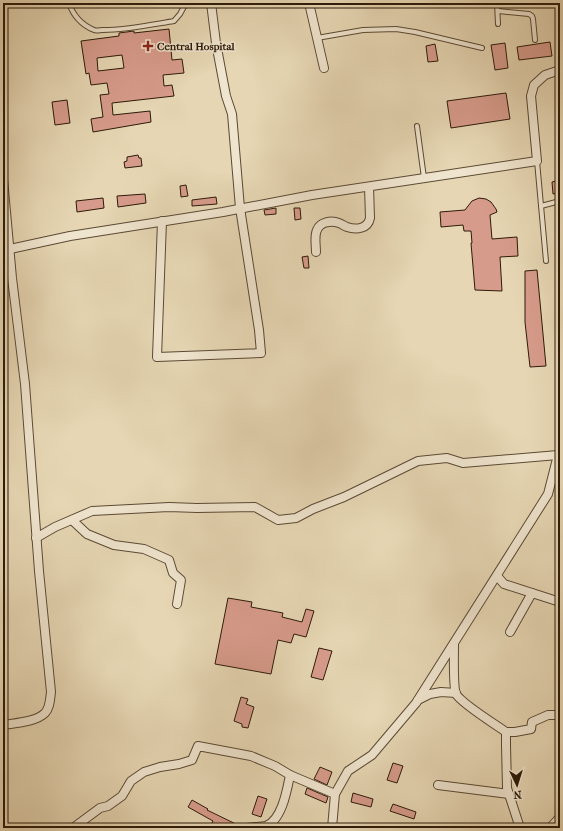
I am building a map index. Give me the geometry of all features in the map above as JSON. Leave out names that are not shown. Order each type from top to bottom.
[{"type":"street","points":[[162,221],[157,357],[261,354],[240,208],[232,114],[226,96],[216,43],[211,3]]},
{"type":"street","points":[[309,3],[324,68]]},
{"type":"street","points":[[10,249],[70,236],[312,195],[537,161],[531,96],[534,85],[545,75],[560,70]]},
{"type":"street","points":[[3,178],[12,278],[25,384],[36,538],[51,692],[46,713],[35,719],[3,725]]},
{"type":"street","points":[[316,252],[317,229],[321,224],[332,222],[352,228],[361,228],[369,222],[369,187]]},
{"type":"street","points":[[36,538],[55,527],[92,511],[169,507],[255,507],[278,520],[296,518],[418,461],[446,458],[463,463],[559,454],[548,494],[418,701],[372,755],[348,771],[335,794],[332,828]]},
{"type":"street","points":[[72,520],[87,534],[114,545],[144,549],[169,560],[173,573],[181,580],[177,604]]},
{"type":"street","points":[[497,576],[504,584],[560,602]]},
{"type":"street","points":[[510,632],[532,593]]},
{"type":"street","points":[[454,644],[456,693],[462,701],[506,732],[531,729],[532,722],[548,715],[560,715]]},
{"type":"street","points":[[418,701],[430,694],[441,692],[456,693]]},
{"type":"street","points":[[506,732],[508,788],[520,828]]},
{"type":"street","points":[[73,828],[100,808],[108,806],[122,796],[131,782],[144,772],[192,760],[198,746],[251,756],[275,766],[290,775],[335,794]]},
{"type":"street","points":[[247,828],[266,826],[274,821],[281,809],[290,775]]},
{"type":"street","points":[[438,785],[509,794]]},
{"type":"street","points":[[550,828],[560,817]]},
{"type":"lane","points":[[69,3],[73,12],[80,21],[94,30],[120,30],[174,20],[180,14],[186,3]]},
{"type":"lane","points":[[497,3],[498,24]]},
{"type":"lane","points":[[498,11],[529,14],[532,16],[535,40]]},
{"type":"lane","points":[[318,38],[363,30],[396,29],[482,48]]},
{"type":"lane","points":[[417,126],[424,179]]},
{"type":"lane","points":[[537,161],[546,261]]},
{"type":"lane","points":[[541,206],[560,201]]},
{"type":"building","points":[[169,29],[172,60],[182,59],[184,73],[163,75],[164,86],[172,85],[174,96],[112,103],[113,115],[150,111],[151,122],[93,132],[91,119],[103,117],[100,95],[109,94],[107,83],[91,85],[89,73],[86,74],[81,41],[119,36],[119,33],[134,31],[134,33]],"holes":[[[122,55],[124,68],[98,71],[97,58]]]},
{"type":"building","points":[[550,42],[552,56],[519,60],[517,47]]},
{"type":"building","points":[[505,43],[508,68],[495,70],[491,45]]},
{"type":"building","points":[[435,44],[438,61],[428,62],[426,46]]},
{"type":"building","points":[[506,93],[510,119],[451,128],[447,101]]},
{"type":"building","points":[[67,100],[70,123],[55,125],[52,102]]},
{"type":"building","points":[[138,155],[139,158],[141,158],[142,166],[125,168],[124,162],[127,161],[127,157]]},
{"type":"building","points":[[560,180],[560,193],[553,194],[552,182]]},
{"type":"building","points":[[186,185],[188,196],[181,197],[180,186]]},
{"type":"building","points":[[145,194],[146,203],[118,207],[117,196]]},
{"type":"building","points":[[216,197],[217,204],[192,206],[192,200]]},
{"type":"building","points":[[103,198],[104,208],[77,212],[76,201]]},
{"type":"building","points":[[479,198],[486,199],[491,202],[497,212],[490,215],[492,239],[517,237],[518,256],[500,257],[502,291],[475,290],[471,231],[464,231],[463,225],[441,227],[440,212],[465,210],[472,201]]},
{"type":"building","points":[[276,208],[276,214],[265,215],[264,210]]},
{"type":"building","points":[[294,208],[300,208],[301,219],[295,220]]},
{"type":"building","points":[[308,256],[309,268],[304,268],[302,257]]},
{"type":"building","points":[[537,270],[546,366],[530,367],[525,322],[525,271]]},
{"type":"building","points":[[228,598],[252,602],[251,607],[283,613],[282,617],[302,622],[306,609],[314,611],[306,637],[294,634],[291,643],[278,640],[271,674],[215,664]]},
{"type":"building","points":[[319,648],[332,651],[323,680],[311,677]]},
{"type":"building","points":[[241,697],[248,699],[246,704],[254,707],[248,728],[242,727],[242,724],[234,721]]},
{"type":"building","points":[[393,763],[403,766],[397,783],[387,780]]},
{"type":"building","points":[[320,767],[332,772],[327,785],[314,779]]},
{"type":"building","points":[[307,788],[328,797],[326,803],[305,794]]},
{"type":"building","points":[[353,793],[373,799],[371,807],[351,802]]},
{"type":"building","points":[[258,796],[267,799],[261,817],[252,814]]},
{"type":"building","points":[[192,800],[208,809],[207,810],[242,828],[222,828],[212,823],[213,821],[188,807]]},
{"type":"building","points":[[393,804],[416,812],[414,819],[390,811]]},
{"type":"place","name":"Central Hospital","points":[[148,46]]}]
